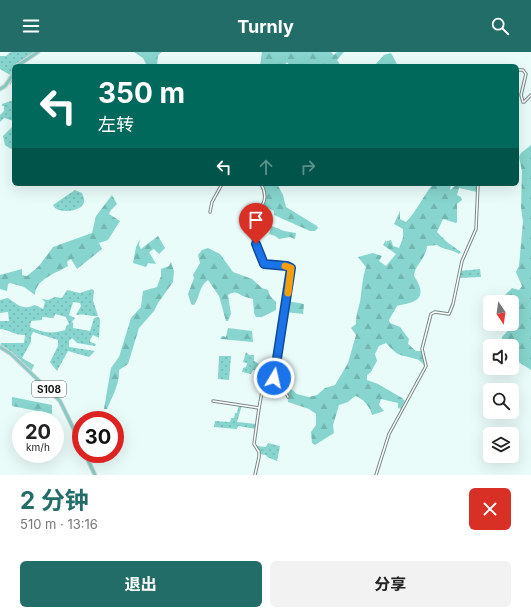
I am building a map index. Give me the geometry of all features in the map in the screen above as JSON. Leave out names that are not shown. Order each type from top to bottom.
[{"type":"main road","points":[[20,64],[38,52]]},
{"type":"main road","points":[[0,89],[5,86],[12,76]]},
{"type":"main road","name":"S108","points":[[0,347],[11,354],[60,401],[72,426]]},
{"type":"main road","points":[[89,463],[95,475]]},
{"type":"street","points":[[519,70],[523,70],[526,74],[521,95],[523,102],[531,95]]},
{"type":"street","points":[[210,212],[212,202],[221,186]]},
{"type":"street","points":[[262,186],[265,191],[264,205],[249,222],[249,230],[264,264],[290,267],[291,271],[272,392]]},
{"type":"street","points":[[376,475],[389,434],[426,366],[422,349],[431,314],[435,312],[449,314],[453,304],[462,261],[476,229],[478,186]]},
{"type":"street","points":[[255,475],[259,452],[254,444],[262,392],[287,394],[288,397]]},
{"type":"street","points":[[214,402],[259,408]]},
{"type":"green space","points":[[11,52],[35,52],[22,64],[12,64],[12,82],[10,85],[8,79],[10,75],[0,69],[0,56],[6,56]]},
{"type":"green space","points":[[134,52],[162,52],[158,55],[157,64],[146,64],[143,58]]},
{"type":"green space","points":[[262,52],[331,52],[334,55],[337,52],[344,52],[337,60],[340,64],[288,64],[287,62],[286,64],[260,64]]},
{"type":"green space","points":[[391,53],[397,64],[376,64],[384,55]]},
{"type":"green space","points":[[12,101],[12,120],[4,118],[0,122],[0,115],[4,111],[4,106],[2,106],[2,104]]},
{"type":"green space","points":[[12,127],[12,149],[5,145],[3,136]]},
{"type":"green space","points":[[531,145],[531,370],[519,362],[519,339],[502,339],[507,331],[519,331],[519,295],[505,295],[512,288],[519,290],[522,286],[516,272],[519,266],[523,222],[521,208],[522,171],[519,157],[521,153]]},
{"type":"green space","points":[[262,186],[278,186],[283,195],[286,207],[318,228],[315,231],[310,231],[274,215],[274,211],[264,206],[266,198]]},
{"type":"green space","points":[[431,186],[451,186],[450,190],[455,186],[477,186],[477,192],[459,188],[457,195],[461,197],[462,200],[457,204],[457,222],[443,219],[437,232],[447,242],[461,252],[459,254],[437,245],[427,246],[425,254],[416,268],[414,276],[419,284],[420,295],[408,304],[397,306],[389,320],[390,323],[400,327],[409,339],[408,344],[416,351],[421,351],[425,368],[421,361],[398,354],[386,343],[379,346],[375,354],[377,361],[371,372],[367,375],[367,380],[378,384],[402,398],[405,401],[401,409],[398,408],[398,403],[381,399],[379,405],[384,411],[372,415],[366,403],[355,396],[348,402],[339,405],[333,425],[334,433],[315,445],[312,443],[311,432],[316,425],[316,414],[309,409],[288,402],[287,394],[273,393],[273,386],[287,390],[290,388],[297,394],[309,397],[317,395],[325,388],[335,385],[348,363],[356,335],[351,328],[356,324],[366,267],[358,257],[373,253],[382,256],[379,261],[386,266],[396,254],[383,245],[386,240],[387,244],[387,241],[391,240],[393,246],[399,248],[403,238],[403,229],[394,224],[400,211],[400,219],[406,222]]},
{"type":"green space","points":[[75,190],[82,193],[84,200],[79,208],[71,211],[62,211],[55,208],[53,205]]},
{"type":"green space","points":[[112,195],[117,204],[109,214],[120,221],[108,240],[99,243],[102,249],[77,269],[71,259],[67,262],[68,266],[47,277],[39,285],[36,289],[35,295],[24,287],[10,283],[8,284],[7,291],[0,289],[0,275],[22,269],[22,275],[27,276],[39,266],[53,247],[92,233],[96,216]]},
{"type":"green space","points":[[255,216],[264,219],[264,223],[284,231],[296,233],[295,239],[290,237],[279,239],[269,234],[271,228],[254,223],[255,220],[253,219]]},
{"type":"green space","points":[[158,236],[165,248],[159,254],[154,249],[149,252],[156,264],[148,263],[146,267],[133,263],[136,247],[140,239],[139,245],[141,249]]},
{"type":"green space","points":[[208,248],[220,254],[233,272],[252,279],[262,288],[268,290],[270,296],[276,302],[276,310],[262,317],[256,317],[254,313],[253,299],[233,292],[228,295],[231,314],[228,321],[226,321],[219,296],[208,280],[201,288],[194,305],[191,304],[188,294],[194,278],[193,275],[200,263],[198,255],[202,250]]},
{"type":"green space","points":[[171,262],[174,271],[173,282],[154,311],[139,328],[128,364],[119,370],[115,390],[107,409],[104,409],[111,368],[119,357],[131,318],[141,307],[143,291],[157,287],[161,276],[161,269],[169,266]]},
{"type":"green space","points":[[480,269],[481,277],[458,278],[459,271]]},
{"type":"green space","points":[[92,289],[94,291],[93,300],[98,316],[81,314],[76,315],[81,306],[80,303],[73,302],[69,315],[75,318],[71,323],[73,322],[73,328],[90,331],[94,318],[98,317],[100,319],[99,338],[93,335],[90,340],[90,342],[96,344],[95,346],[77,343],[72,338],[69,341],[69,347],[95,351],[89,357],[68,351],[57,371],[50,362],[58,346],[58,340],[33,332],[31,342],[22,358],[34,365],[31,372],[0,347],[1,343],[24,343],[25,335],[0,329],[0,321],[9,321],[8,312],[0,313],[0,300],[8,298],[23,307],[35,305],[43,309],[45,302],[42,299],[48,300],[55,297],[62,298],[67,290],[80,293]],"holes":[[[55,314],[66,317],[69,324],[65,330],[56,332],[43,332],[30,327],[31,321],[42,320],[42,317],[54,318]]]},
{"type":"green space","points":[[287,301],[304,304],[303,314],[285,312]]},
{"type":"green space","points":[[228,328],[252,331],[253,342],[220,339],[222,336],[226,337]]},
{"type":"green space","points":[[246,352],[249,355],[254,355],[254,361],[262,366],[263,371],[253,370],[251,374],[242,372],[247,363],[243,362]]},
{"type":"green space","points":[[219,356],[231,356],[229,380],[218,379]]},
{"type":"green space","points":[[12,397],[52,405],[52,411],[37,411],[12,406]]},
{"type":"green space","points":[[239,404],[242,405],[237,422],[256,424],[256,429],[238,426],[237,429],[214,427],[215,421],[230,422],[231,418],[234,418],[235,413],[237,413]]},
{"type":"green space","points":[[268,443],[280,446],[277,461],[267,457],[266,455],[259,454],[256,446],[266,447]]},
{"type":"slow traffic","points":[[285,266],[291,268],[288,293]]},
{"type":"route","points":[[256,244],[261,261],[264,264],[268,266],[287,266],[291,268],[289,290],[282,323],[274,378]]}]
